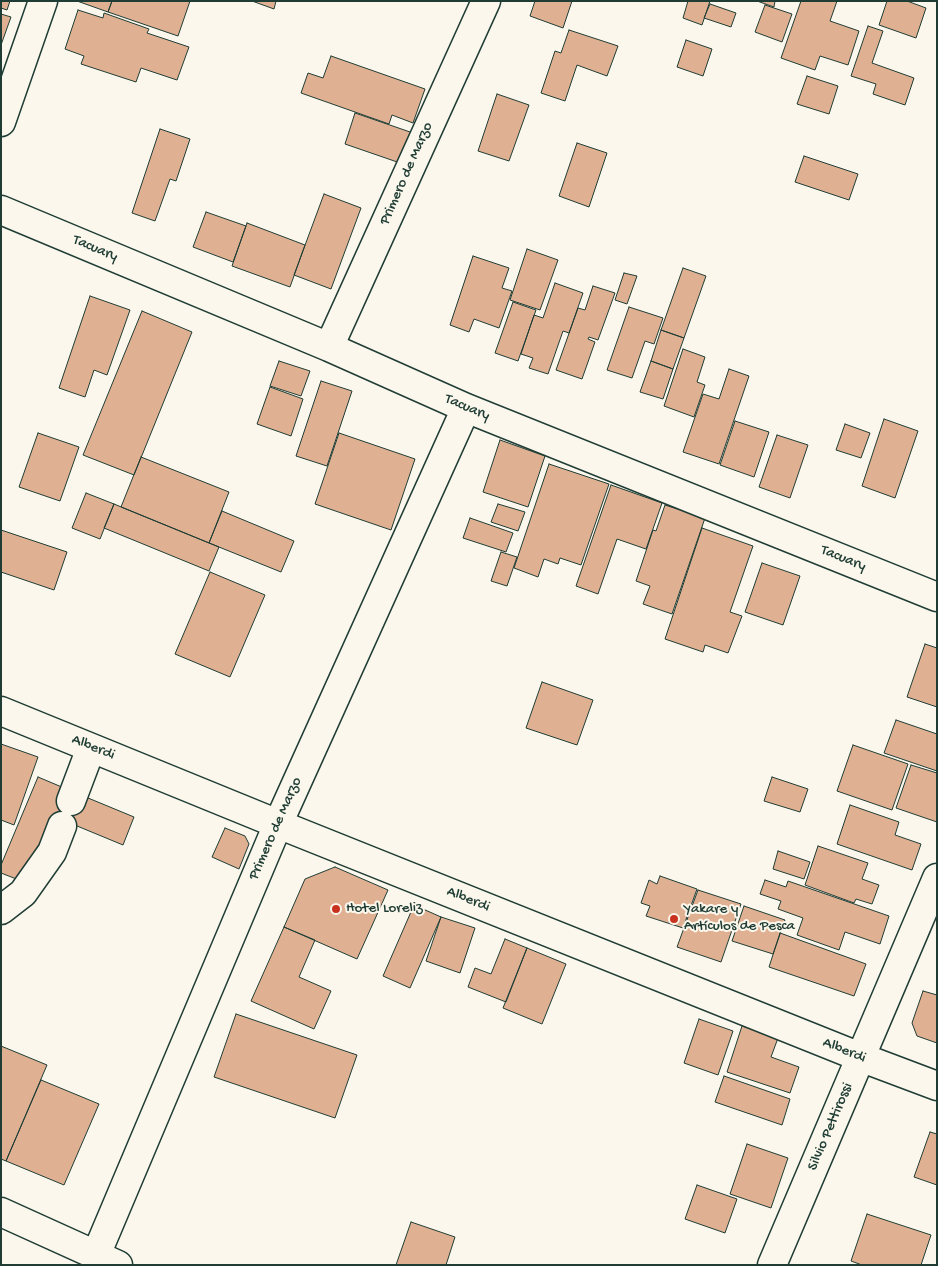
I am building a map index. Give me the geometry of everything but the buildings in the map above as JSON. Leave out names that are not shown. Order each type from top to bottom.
[{"type":"street","points":[[1,122],[43,1]]},
{"type":"street","name":"Primero de Marzo","points":[[329,347],[486,1]]},
{"type":"street","name":"Tacuary","points":[[1,210],[329,347],[466,408],[937,597]]},
{"type":"street","name":"Primero de Marzo","points":[[107,1260],[278,824],[466,408]]},
{"type":"street","name":"Alberdi","points":[[1,711],[278,824],[937,1086]]},
{"type":"street","points":[[1,910],[23,893],[52,852],[91,748]]},
{"type":"street","name":"Silvio Pettirossi","points":[[772,1265],[937,878]]},
{"type":"street","points":[[1,1212],[107,1260]]},
{"type":"place","name":"Hotel Loreliz","points":[[336,909]]},
{"type":"place","name":"Yakare y Artículos de Pesca","points":[[674,919]]}]
